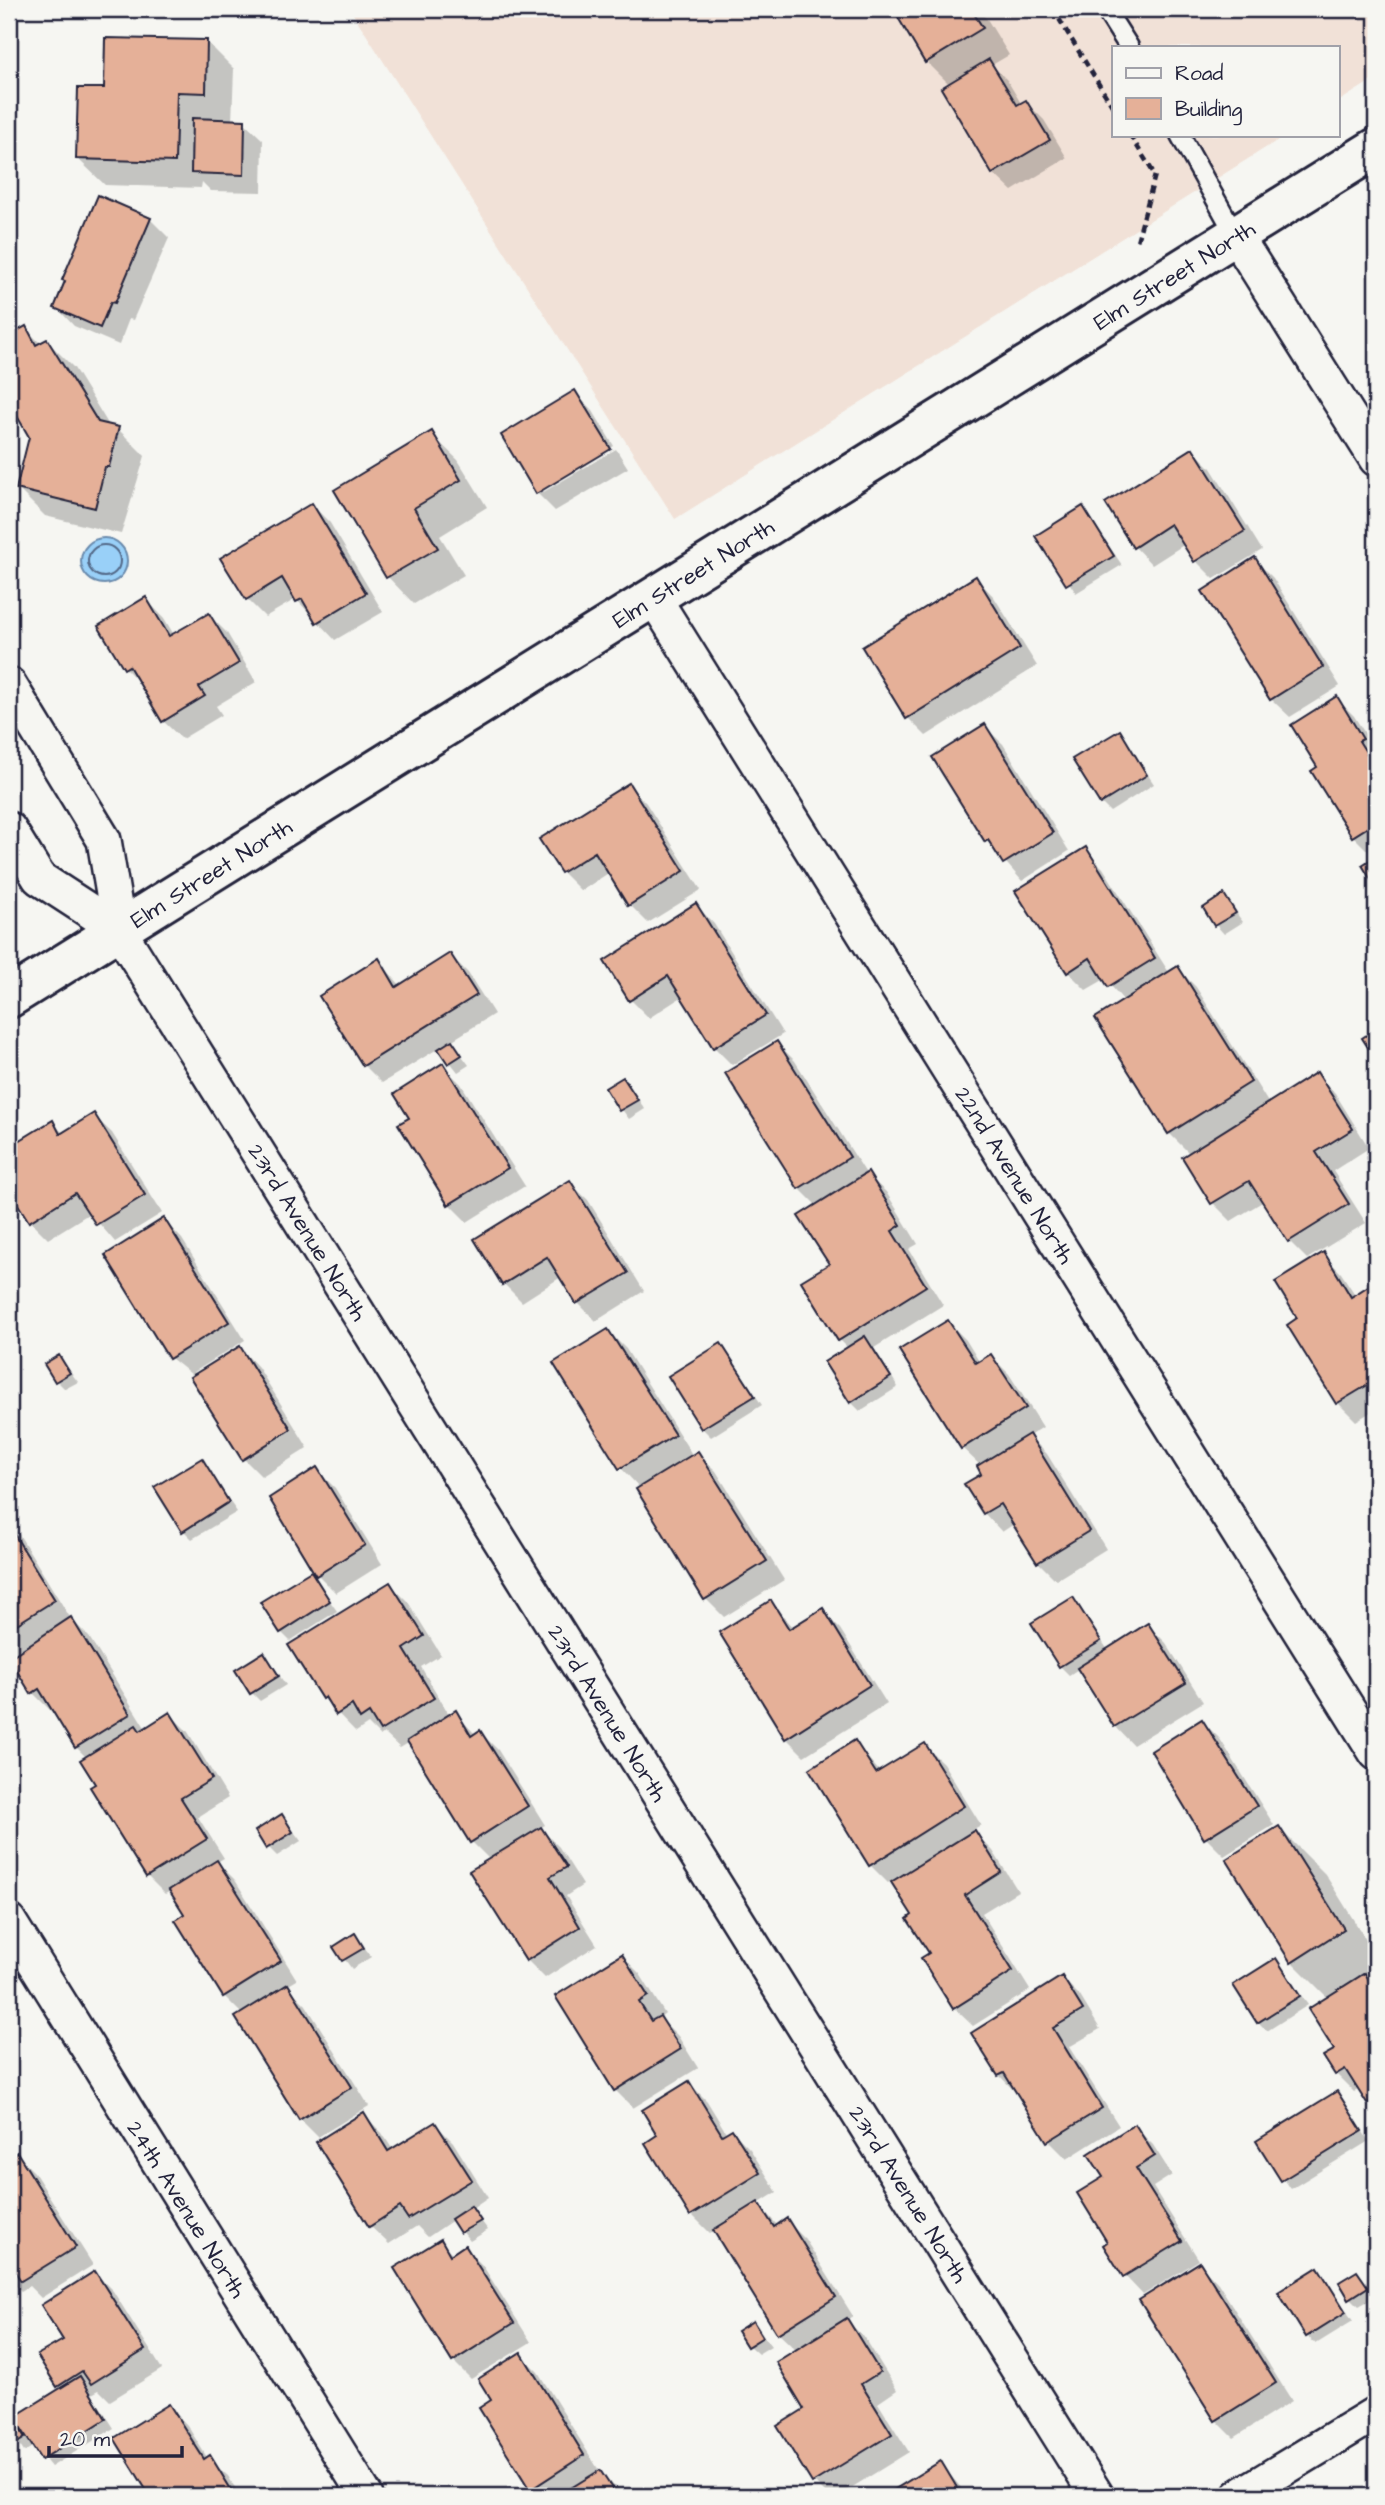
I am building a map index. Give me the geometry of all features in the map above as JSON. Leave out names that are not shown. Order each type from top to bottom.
[{"type":"street","name":"Elm Street North","points":[[9,998],[1376,148]]},
{"type":"street","points":[[1236,236],[1376,459]]},
{"type":"street","name":"22nd Avenue North","points":[[654,598],[1376,1753]]},
{"type":"street","points":[[9,684],[104,840],[119,930]]},
{"type":"street","points":[[9,830],[39,878],[119,930]]},
{"type":"street","name":"23rd Avenue North","points":[[119,930],[1097,2496]]},
{"type":"street","name":"24th Avenue North","points":[[9,1922],[366,2496]]},
{"type":"street","points":[[1239,2496],[1376,2413]]},
{"type":"lane","points":[[1105,9],[1128,46]]},
{"type":"lane","points":[[1181,136],[1236,236]]},
{"type":"path","points":[[1053,9],[1112,105]]},
{"type":"path","points":[[1131,136],[1155,175],[1136,246]]},
{"type":"shaded area","points":[[350,9],[1376,9],[1376,78],[1340,101],[1340,46],[1112,46],[1112,136],[1284,136],[675,519]]},
{"type":"water","points":[[104,538],[120,545],[127,561],[120,577],[104,584],[88,577],[81,561],[88,545]]},
{"type":"building","points":[[893,9],[971,9],[983,28],[925,63]]},
{"type":"building","points":[[105,38],[207,40],[206,93],[177,92],[175,162],[76,159],[78,88],[104,88]]},
{"type":"building","points":[[989,59],[1017,105],[1026,100],[1050,140],[992,174],[941,88]]},
{"type":"building","points":[[192,118],[245,120],[244,175],[191,173]]},
{"type":"building","points":[[98,195],[151,218],[115,303],[111,302],[100,328],[54,308],[65,281],[62,280]]},
{"type":"building","points":[[26,326],[36,345],[47,339],[98,422],[119,427],[95,508],[16,489],[29,437],[9,402],[9,336]]},
{"type":"building","points":[[575,390],[611,449],[536,494],[501,435]]},
{"type":"building","points":[[432,431],[461,480],[414,508],[438,548],[386,578],[334,490]]},
{"type":"building","points":[[1193,448],[1245,531],[1194,562],[1170,524],[1133,548],[1105,503]]},
{"type":"building","points":[[312,503],[366,593],[316,623],[302,599],[296,602],[282,578],[246,600],[220,558]]},
{"type":"building","points":[[1083,506],[1114,556],[1066,585],[1035,536]]},
{"type":"building","points":[[1255,557],[1323,667],[1270,700],[1202,591]]},
{"type":"building","points":[[976,576],[1020,648],[906,719],[862,647]]},
{"type":"building","points":[[146,597],[169,636],[209,613],[239,663],[199,687],[205,696],[162,722],[129,666],[124,669],[98,626]]},
{"type":"building","points":[[1337,696],[1363,739],[1359,741],[1371,760],[1376,757],[1376,822],[1352,837],[1311,771],[1317,767],[1291,725]]},
{"type":"building","points":[[985,724],[1053,833],[1003,864],[988,840],[985,842],[932,757]]},
{"type":"building","points":[[1120,730],[1147,775],[1100,804],[1072,759]]},
{"type":"building","points":[[629,783],[684,871],[628,906],[595,852],[561,873],[539,839]]},
{"type":"building","points":[[1086,847],[1155,958],[1108,987],[1090,958],[1067,973],[1015,891]]},
{"type":"building","points":[[1376,856],[1376,888],[1362,865]]},
{"type":"building","points":[[1224,894],[1236,913],[1214,926],[1203,908]]},
{"type":"building","points":[[696,903],[766,1015],[713,1048],[668,976],[629,1001],[604,961]]},
{"type":"building","points":[[450,953],[477,995],[363,1066],[319,996],[379,958],[396,987]]},
{"type":"building","points":[[1178,966],[1251,1082],[1168,1134],[1095,1018]]},
{"type":"building","points":[[1376,1029],[1376,1060],[1362,1038]]},
{"type":"building","points":[[452,1040],[462,1055],[448,1064],[438,1049]]},
{"type":"building","points":[[777,1041],[850,1157],[798,1189],[725,1073]]},
{"type":"building","points":[[443,1063],[508,1168],[448,1205],[398,1124],[409,1118],[394,1094]]},
{"type":"building","points":[[1317,1072],[1353,1129],[1316,1152],[1349,1204],[1288,1242],[1249,1181],[1211,1204],[1182,1157]]},
{"type":"building","points":[[623,1077],[638,1100],[619,1111],[605,1088]]},
{"type":"building","points":[[94,1113],[145,1195],[96,1225],[75,1193],[29,1222],[9,1190],[9,1147],[53,1120],[60,1134]]},
{"type":"building","points":[[868,1172],[901,1225],[892,1231],[926,1286],[838,1341],[801,1281],[829,1264],[798,1216]]},
{"type":"building","points":[[570,1180],[628,1273],[576,1304],[547,1257],[502,1285],[474,1239]]},
{"type":"building","points":[[164,1218],[229,1322],[169,1359],[105,1255]]},
{"type":"building","points":[[1324,1252],[1351,1297],[1376,1281],[1376,1380],[1336,1404],[1287,1325],[1297,1318],[1275,1282]]},
{"type":"building","points":[[948,1320],[976,1363],[991,1354],[1026,1408],[961,1449],[899,1350]]},
{"type":"building","points":[[608,1329],[675,1435],[619,1469],[553,1363]]},
{"type":"building","points":[[865,1336],[891,1377],[850,1403],[824,1362]]},
{"type":"building","points":[[721,1343],[755,1396],[701,1429],[668,1376]]},
{"type":"building","points":[[240,1346],[291,1429],[242,1460],[190,1377]]},
{"type":"building","points":[[59,1355],[70,1373],[55,1382],[44,1364]]},
{"type":"building","points":[[1029,1434],[1089,1531],[1037,1563],[1000,1504],[983,1514],[964,1484],[981,1474],[977,1466]]},
{"type":"building","points":[[698,1451],[767,1561],[704,1600],[636,1489]]},
{"type":"building","points":[[202,1458],[229,1502],[182,1532],[154,1487]]},
{"type":"building","points":[[317,1467],[365,1545],[316,1576],[269,1498]]},
{"type":"building","points":[[9,1526],[55,1600],[9,1629]]},
{"type":"building","points":[[311,1571],[330,1601],[280,1633],[260,1602]]},
{"type":"building","points":[[390,1582],[424,1636],[404,1649],[434,1698],[380,1731],[369,1713],[360,1719],[352,1705],[336,1715],[325,1697],[322,1699],[288,1645]]},
{"type":"building","points":[[1073,1597],[1101,1641],[1059,1667],[1031,1623]]},
{"type":"building","points":[[771,1600],[789,1629],[823,1608],[870,1685],[785,1739],[719,1632]]},
{"type":"building","points":[[71,1617],[130,1714],[75,1748],[39,1689],[31,1694],[9,1658]]},
{"type":"building","points":[[1148,1623],[1186,1683],[1114,1727],[1077,1668]]},
{"type":"building","points":[[264,1652],[279,1676],[250,1694],[235,1670]]},
{"type":"building","points":[[456,1710],[471,1736],[480,1730],[528,1806],[470,1843],[407,1741]]},
{"type":"building","points":[[170,1712],[212,1779],[181,1798],[207,1839],[146,1877],[90,1787],[95,1784],[80,1760],[136,1725],[140,1731]]},
{"type":"building","points":[[1202,1719],[1257,1806],[1204,1839],[1151,1751]]},
{"type":"building","points":[[855,1740],[876,1773],[925,1743],[964,1806],[869,1866],[809,1769]]},
{"type":"building","points":[[282,1814],[293,1832],[266,1849],[255,1831]]},
{"type":"building","points":[[1279,1826],[1344,1929],[1291,1963],[1226,1859]]},
{"type":"building","points":[[541,1827],[567,1867],[550,1877],[580,1927],[526,1961],[469,1871]]},
{"type":"building","points":[[975,1830],[1001,1872],[965,1895],[1013,1971],[953,2009],[921,1958],[929,1953],[907,1919],[912,1915],[891,1882]]},
{"type":"building","points":[[217,1860],[281,1961],[223,1997],[175,1920],[184,1914],[169,1890]]},
{"type":"building","points":[[355,1933],[364,1948],[342,1961],[333,1947]]},
{"type":"building","points":[[622,1954],[648,1996],[639,2002],[651,2021],[660,2016],[681,2049],[614,2091],[555,1996]]},
{"type":"building","points":[[1276,1958],[1300,1996],[1257,2023],[1233,1985]]},
{"type":"building","points":[[1365,1973],[1376,1992],[1376,2099],[1367,2104],[1345,2069],[1335,2075],[1323,2056],[1334,2050],[1308,2009]]},
{"type":"building","points":[[1062,1976],[1083,2010],[1053,2028],[1102,2108],[1047,2142],[1004,2073],[998,2076],[971,2033]]},
{"type":"building","points":[[288,1984],[352,2087],[299,2120],[235,2017]]},
{"type":"building","points":[[689,2081],[722,2135],[732,2129],[760,2173],[690,2216],[645,2143],[657,2135],[642,2110]]},
{"type":"building","points":[[1337,2091],[1362,2131],[1281,2181],[1256,2141]]},
{"type":"building","points":[[364,2112],[388,2151],[435,2122],[472,2180],[408,2219],[400,2207],[369,2227],[316,2142]]},
{"type":"building","points":[[1135,2124],[1155,2156],[1136,2168],[1182,2241],[1123,2277],[1103,2245],[1107,2242],[1077,2193],[1103,2177],[1088,2154]]},
{"type":"building","points":[[17,2152],[76,2247],[21,2281],[12,2267],[9,2269],[9,2157]]},
{"type":"building","points":[[758,2202],[774,2227],[787,2218],[836,2297],[777,2334],[713,2230]]},
{"type":"building","points":[[471,2206],[481,2221],[460,2233],[451,2219]]},
{"type":"building","points":[[441,2239],[450,2255],[465,2245],[514,2323],[452,2362],[394,2268]]},
{"type":"building","points":[[1200,2262],[1276,2383],[1215,2421],[1139,2300]]},
{"type":"building","points":[[1318,2267],[1346,2312],[1306,2337],[1278,2292]]},
{"type":"building","points":[[95,2271],[145,2350],[91,2384],[82,2371],[57,2387],[37,2355],[63,2340],[41,2305]]},
{"type":"building","points":[[1357,2271],[1368,2287],[1349,2299],[1339,2282]]},
{"type":"building","points":[[847,2318],[880,2372],[861,2384],[892,2434],[812,2483],[777,2426],[804,2409],[776,2362]]},
{"type":"building","points":[[753,2321],[763,2337],[747,2347],[737,2331]]},
{"type":"building","points":[[521,2352],[584,2455],[530,2490],[479,2408],[491,2400],[478,2379]]},
{"type":"building","points":[[80,2376],[106,2419],[41,2460],[14,2417]]},
{"type":"building","points":[[169,2404],[204,2459],[210,2455],[235,2496],[150,2496],[114,2438]]},
{"type":"building","points":[[16,2422],[25,2438],[14,2445],[9,2436],[9,2427]]},
{"type":"building","points":[[941,2461],[962,2496],[884,2496]]},
{"type":"building","points":[[600,2470],[617,2496],[558,2496]]}]
